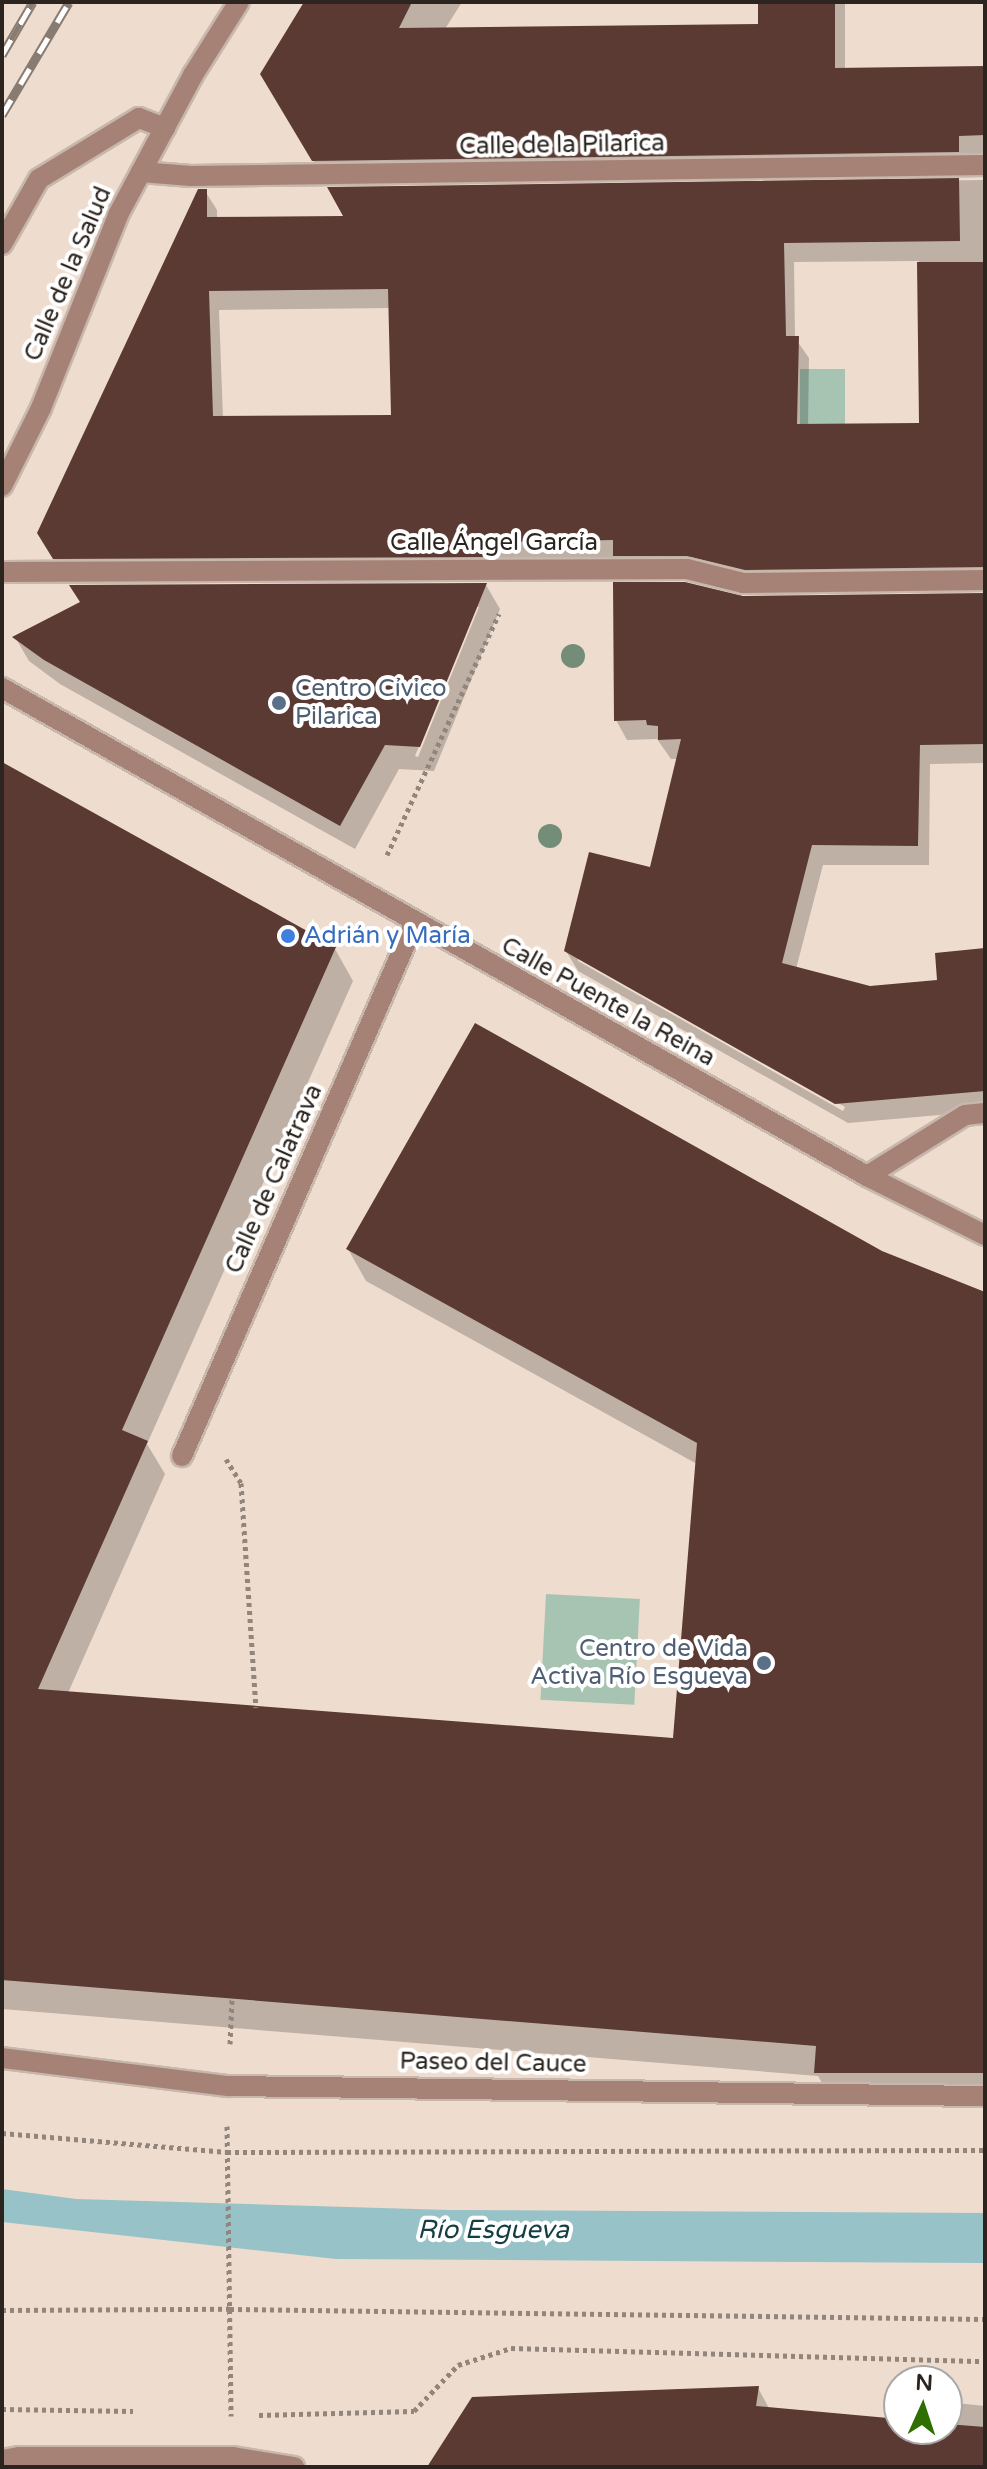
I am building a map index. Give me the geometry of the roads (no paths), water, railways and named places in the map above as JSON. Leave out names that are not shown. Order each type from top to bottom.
[{"type":"street","name":"Calle de la Salud","points":[[2,486],[41,408],[118,215],[239,2]]},
{"type":"street","name":"Calle de la Salud","points":[[2,244],[39,179],[139,118],[165,128]]},
{"type":"street","name":"Calle de la Pilarica","points":[[141,172],[191,176],[985,165]]},
{"type":"street","name":"Calle Ángel García","points":[[2,572],[687,569],[743,583],[985,580]]},
{"type":"street","name":"Calle Puente la Reina","points":[[2,688],[414,924],[867,1176],[985,1235]]},
{"type":"street","name":"Calle de Calatrava","points":[[182,1456],[414,924]]},
{"type":"street","points":[[867,1176],[965,1115],[985,1113]]},
{"type":"street","name":"Paseo del Cauce","points":[[2,2058],[228,2086],[985,2096]]},
{"type":"street","points":[[2,2460],[19,2457],[233,2457],[294,2467]]},
{"type":"water","name":"Río Esgueva","points":[[2,2189],[76,2199],[449,2210],[985,2213],[985,2263],[336,2259],[2,2222]]},
{"type":"railway","points":[[2,55],[33,2]]},
{"type":"railway","points":[[2,115],[69,2]]},
{"type":"place","name":"Centro Cívico Pilarica","points":[[279,703]]},
{"type":"place","name":"Adrián y María","points":[[288,936]]},
{"type":"place","name":"Centro de Vida Activa Río Esgueva","points":[[764,1663]]}]
